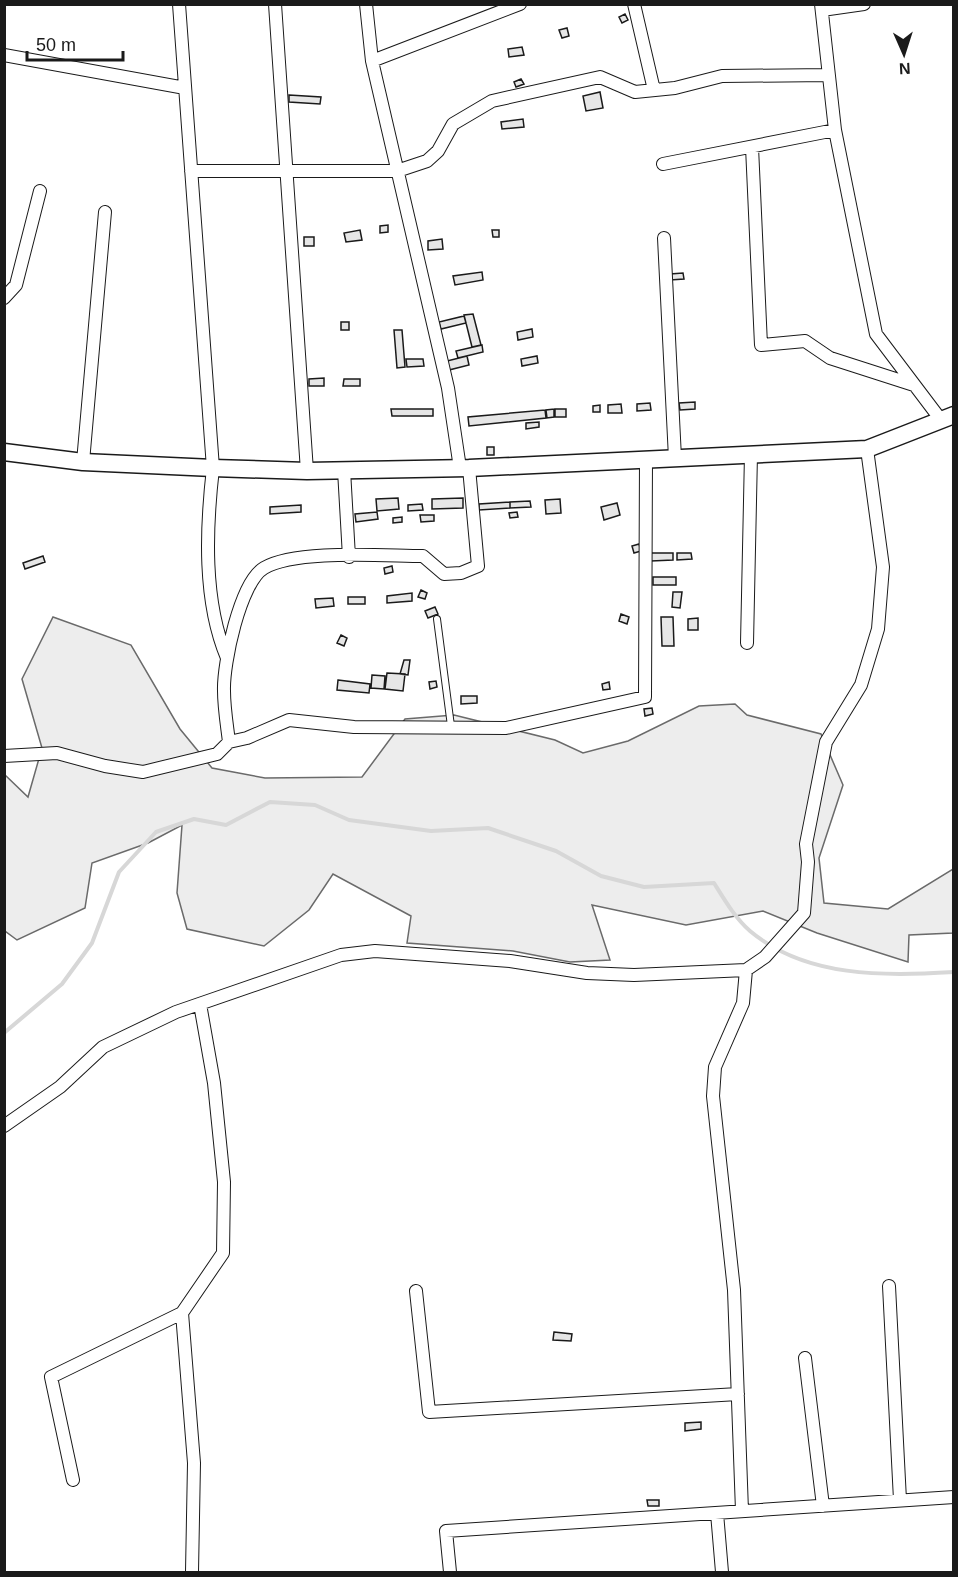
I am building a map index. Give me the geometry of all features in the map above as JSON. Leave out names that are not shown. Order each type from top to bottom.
[{"type":"street","points":[[179,4],[213,468],[207,516],[216,632],[227,658]]},
{"type":"street","points":[[275,4],[307,471]]},
{"type":"street","points":[[229,742],[224,690],[227,658],[249,584],[263,568],[291,559],[423,556],[444,574],[461,573],[478,566],[465,468],[372,61],[366,4]]},
{"type":"street","points":[[372,61],[520,4]]},
{"type":"street","points":[[634,4],[654,90]]},
{"type":"street","points":[[4,452],[83,462],[213,468],[307,471],[465,468],[867,449],[947,418],[914,385],[876,334],[835,130],[822,7],[864,4]]},
{"type":"street","points":[[4,55],[185,88]]},
{"type":"street","points":[[192,171],[397,171],[427,161],[438,151],[453,124],[492,101],[600,77],[635,92],[675,88],[722,76],[829,75]]},
{"type":"street","points":[[663,165],[835,130]]},
{"type":"street","points":[[752,147],[761,345],[805,342],[830,358],[914,385]]},
{"type":"street","points":[[4,298],[16,285],[40,191]]},
{"type":"street","points":[[83,462],[105,212]]},
{"type":"street","points":[[664,238],[675,458]]},
{"type":"street","points":[[4,1126],[60,1087],[103,1047],[176,1012],[341,955],[375,951],[510,961],[587,973],[677,974],[746,970],[765,957],[804,913],[808,862],[806,844],[826,742],[861,685],[878,629],[884,567],[867,449]]},
{"type":"street","points":[[747,643],[751,454]]},
{"type":"street","points":[[4,756],[57,753],[105,766],[143,772],[217,754],[229,742],[247,738],[289,720],[354,727],[506,728],[645,697],[646,459]]},
{"type":"street","points":[[344,470],[349,557]]},
{"type":"street","points":[[742,1511],[734,1290],[713,1096],[715,1067],[743,1004],[746,970]]},
{"type":"street","points":[[73,1480],[51,1377],[182,1312],[223,1253],[224,1182],[214,1083],[200,1004]]},
{"type":"street","points":[[889,1286],[900,1500]]},
{"type":"street","points":[[416,1291],[429,1412],[738,1394]]},
{"type":"street","points":[[182,1312],[194,1463],[192,1572]]},
{"type":"street","points":[[805,1358],[823,1506]]},
{"type":"street","points":[[450,1572],[446,1531],[954,1497]]},
{"type":"street","points":[[717,1513],[722,1572]]},
{"type":"lane","points":[[437,619],[451,726]]},
{"type":"shaded area","points":[[53,617],[131,645],[180,729],[212,768],[265,778],[362,777],[405,719],[454,715],[555,740],[583,753],[628,741],[699,706],[735,704],[747,715],[821,734],[843,785],[819,858],[824,903],[888,909],[953,869],[953,933],[909,935],[908,962],[817,933],[763,911],[686,925],[592,905],[610,960],[570,962],[513,951],[407,943],[411,916],[333,874],[309,910],[264,946],[187,929],[177,893],[182,825],[148,843],[92,863],[85,908],[17,940],[5,931],[4,774],[28,797],[42,748],[22,679]]},
{"type":"building","points":[[625,14],[628,20],[622,23],[619,17]]},
{"type":"building","points":[[567,28],[569,36],[562,38],[559,30]]},
{"type":"building","points":[[522,47],[524,55],[509,57],[508,49]]},
{"type":"building","points":[[521,79],[524,84],[516,87],[514,82]]},
{"type":"building","points":[[600,92],[603,108],[586,111],[583,96]]},
{"type":"building","points":[[289,95],[321,97],[320,104],[289,102]]},
{"type":"building","points":[[523,119],[524,127],[502,129],[501,122]]},
{"type":"building","points":[[388,225],[388,232],[380,233],[380,226]]},
{"type":"building","points":[[360,230],[362,240],[346,242],[344,233]]},
{"type":"building","points":[[492,230],[499,230],[499,237],[493,237]]},
{"type":"building","points":[[304,237],[314,237],[314,246],[304,246]]},
{"type":"building","points":[[442,239],[443,249],[428,250],[428,241]]},
{"type":"building","points":[[482,272],[483,280],[455,285],[453,276]]},
{"type":"building","points":[[683,273],[684,279],[670,280],[670,274]]},
{"type":"building","points":[[473,314],[481,345],[472,347],[464,315]]},
{"type":"building","points":[[464,316],[466,323],[441,329],[439,322]]},
{"type":"building","points":[[341,322],[349,322],[349,330],[341,330]]},
{"type":"building","points":[[532,329],[533,337],[518,340],[517,332]]},
{"type":"building","points":[[394,330],[402,330],[405,367],[397,368]]},
{"type":"building","points":[[482,345],[483,352],[458,358],[456,351]]},
{"type":"building","points":[[467,356],[469,365],[449,370],[447,361]]},
{"type":"building","points":[[537,356],[538,363],[522,366],[521,359]]},
{"type":"building","points":[[406,359],[423,359],[424,366],[407,367]]},
{"type":"building","points":[[324,378],[324,386],[309,386],[309,379]]},
{"type":"building","points":[[344,379],[360,379],[360,386],[343,386]]},
{"type":"building","points":[[695,402],[695,409],[680,410],[679,403]]},
{"type":"building","points":[[650,403],[651,410],[637,411],[637,404]]},
{"type":"building","points":[[621,404],[622,413],[608,413],[608,405]]},
{"type":"building","points":[[600,405],[600,412],[593,412],[593,406]]},
{"type":"building","points":[[391,409],[433,409],[433,416],[392,416]]},
{"type":"building","points":[[554,409],[554,417],[547,418],[546,410]]},
{"type":"building","points":[[555,409],[566,409],[566,417],[555,417]]},
{"type":"building","points":[[545,410],[546,418],[469,426],[468,417]]},
{"type":"building","points":[[539,422],[539,427],[526,429],[526,423]]},
{"type":"building","points":[[487,447],[494,447],[494,455],[487,455]]},
{"type":"building","points":[[398,498],[399,509],[377,511],[376,499]]},
{"type":"building","points":[[463,498],[463,508],[432,509],[432,499]]},
{"type":"building","points":[[560,499],[561,513],[546,514],[545,500]]},
{"type":"building","points":[[530,501],[531,507],[510,508],[510,502]]},
{"type":"building","points":[[510,502],[510,508],[479,510],[479,504]]},
{"type":"building","points":[[617,503],[620,515],[604,520],[601,507]]},
{"type":"building","points":[[422,504],[423,510],[408,511],[408,505]]},
{"type":"building","points":[[301,505],[301,512],[270,514],[270,507]]},
{"type":"building","points":[[377,512],[378,519],[356,522],[355,514]]},
{"type":"building","points":[[517,512],[518,517],[510,518],[509,513]]},
{"type":"building","points":[[420,515],[434,515],[434,521],[421,522]]},
{"type":"building","points":[[402,517],[402,522],[393,523],[393,518]]},
{"type":"building","points":[[639,544],[641,551],[634,553],[632,546]]},
{"type":"building","points":[[651,553],[673,553],[673,560],[651,561]]},
{"type":"building","points":[[677,553],[691,553],[692,559],[677,560]]},
{"type":"building","points":[[43,556],[45,562],[25,569],[23,563]]},
{"type":"building","points":[[392,566],[393,572],[385,574],[384,568]]},
{"type":"building","points":[[653,577],[676,577],[676,585],[653,585]]},
{"type":"building","points":[[421,590],[427,593],[425,599],[418,597]]},
{"type":"building","points":[[673,592],[682,592],[680,608],[672,607]]},
{"type":"building","points":[[412,593],[412,601],[387,603],[387,596]]},
{"type":"building","points":[[348,597],[365,597],[365,604],[348,604]]},
{"type":"building","points":[[333,598],[334,606],[316,608],[315,599]]},
{"type":"building","points":[[435,607],[438,614],[428,618],[425,611]]},
{"type":"building","points":[[621,614],[629,617],[627,624],[619,621]]},
{"type":"building","points":[[661,617],[673,617],[674,646],[662,646]]},
{"type":"building","points":[[698,618],[698,630],[688,630],[688,619]]},
{"type":"building","points":[[341,635],[347,638],[344,646],[337,643]]},
{"type":"building","points":[[404,660],[410,660],[408,675],[400,674]]},
{"type":"building","points":[[387,673],[405,674],[403,691],[385,689]]},
{"type":"building","points":[[372,675],[385,676],[384,689],[371,688]]},
{"type":"building","points":[[338,680],[370,684],[369,693],[337,690]]},
{"type":"building","points":[[436,681],[437,687],[430,689],[429,682]]},
{"type":"building","points":[[609,682],[610,689],[603,690],[602,684]]},
{"type":"building","points":[[461,696],[477,696],[477,703],[461,704]]},
{"type":"building","points":[[652,708],[653,714],[645,716],[644,709]]},
{"type":"building","points":[[554,1332],[572,1334],[571,1341],[553,1340]]},
{"type":"building","points":[[701,1422],[701,1429],[685,1431],[685,1423]]},
{"type":"building","points":[[647,1500],[659,1500],[659,1506],[648,1506]]},
{"type":"waterway","points":[[4,1033],[62,984],[92,943],[119,872],[156,832],[194,819],[226,825],[270,802],[315,805],[349,820],[431,831],[488,828],[556,851],[601,876],[644,887],[714,883],[750,931],[796,958],[847,971],[900,974],[954,972]]}]
